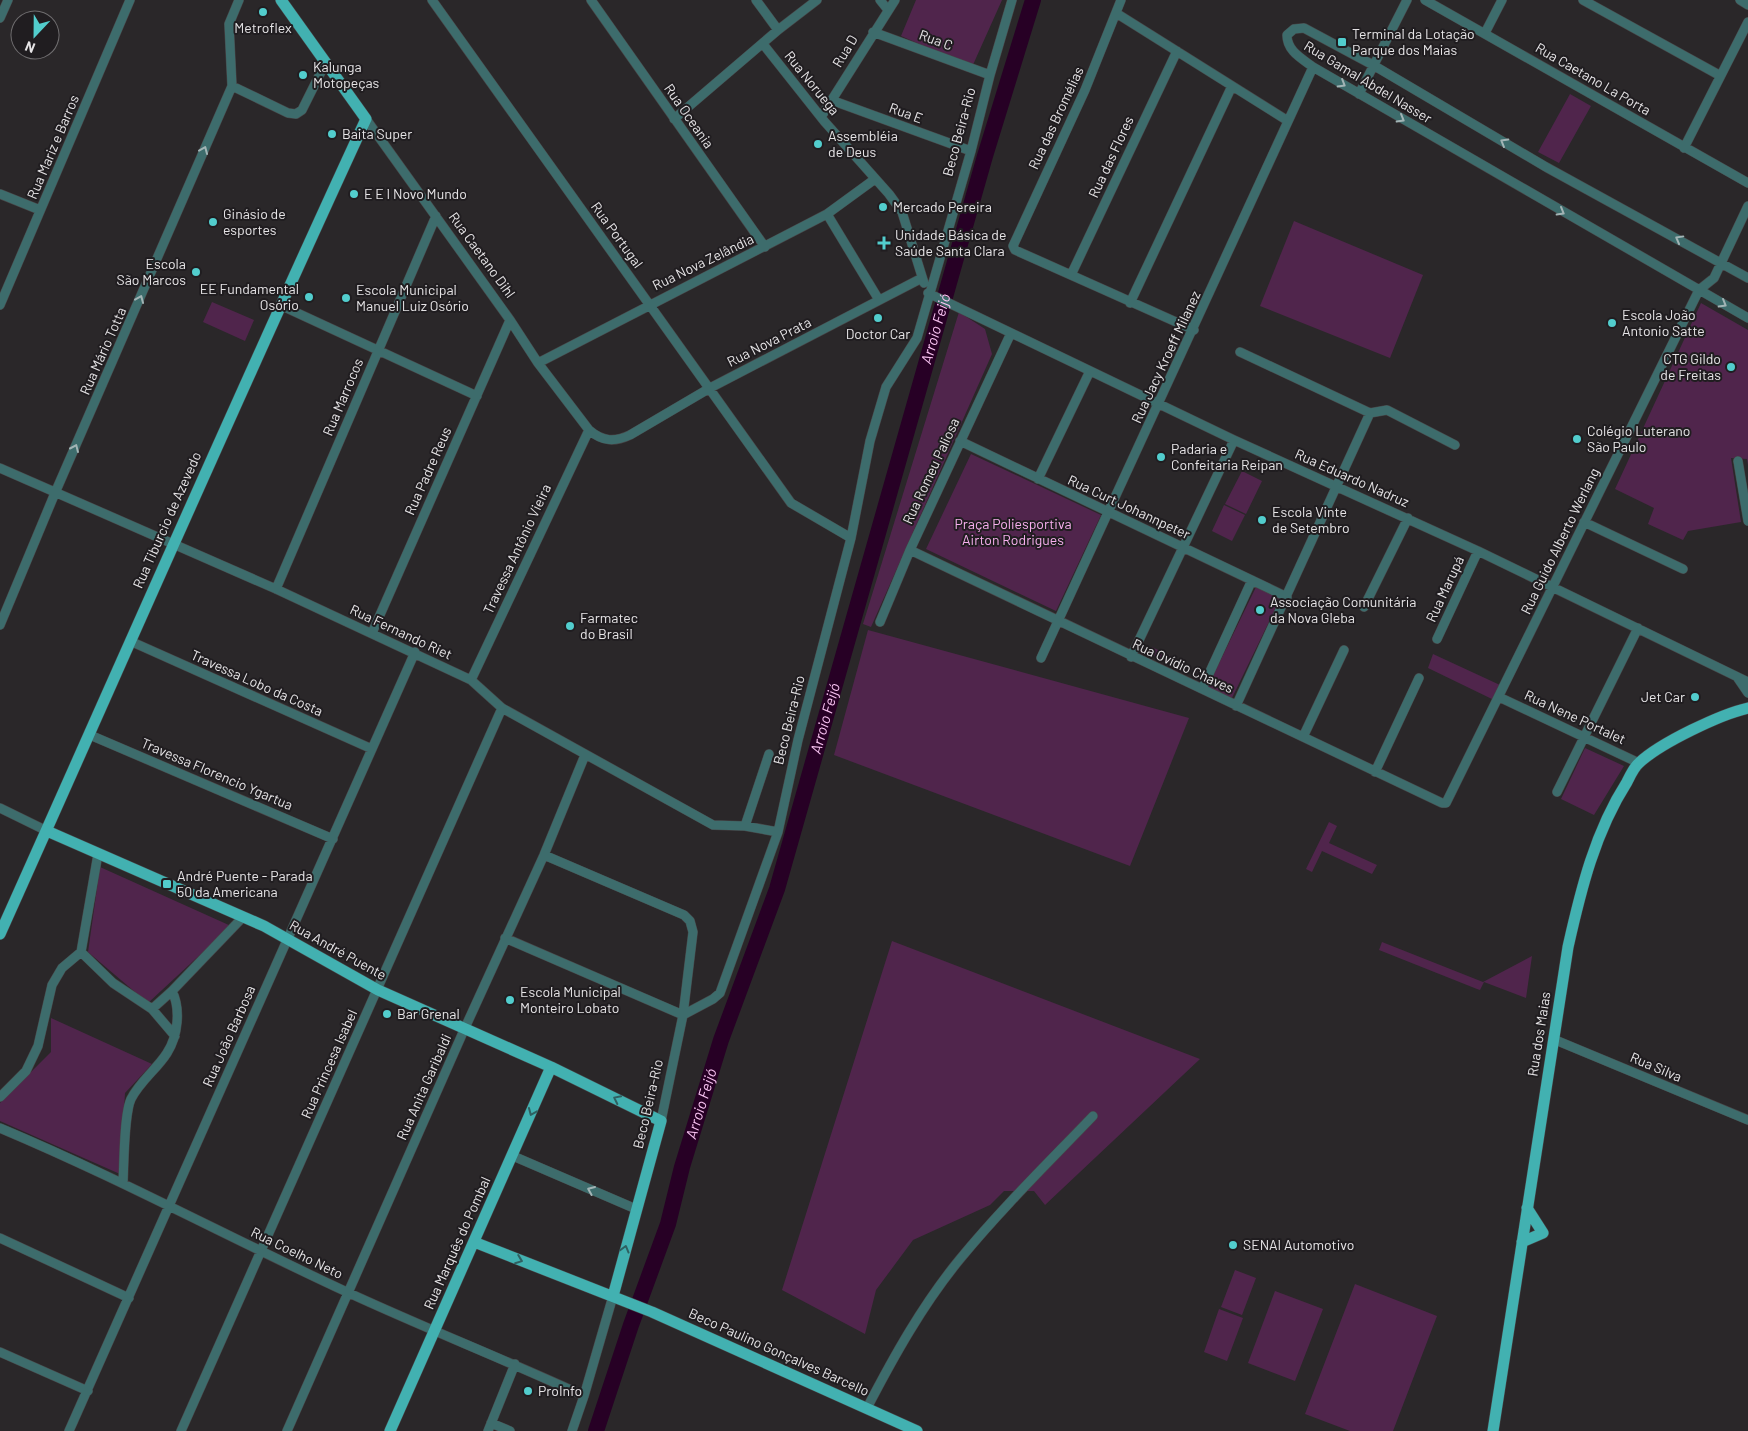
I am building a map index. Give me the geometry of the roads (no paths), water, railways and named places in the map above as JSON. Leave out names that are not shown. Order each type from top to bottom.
[{"type":"main road","name":"Rua Caetano Dihl","points":[[282,0],[366,119]]},
{"type":"main road","name":"Rua Tiburcio de Azevedo","points":[[0,934],[90,735],[173,542],[366,119]]},
{"type":"main road","name":"Rua dos Maias","points":[[1735,711],[1748,700]]},
{"type":"main road","name":"Rua dos Maias","points":[[1493,1431],[1568,946],[1579,899],[1596,845],[1618,795],[1639,763],[1679,737],[1735,711],[1748,708]]},
{"type":"main road","name":"Rua André Puente","points":[[47,831],[243,917],[287,938],[378,990],[464,1030],[551,1067],[661,1121]]},
{"type":"main road","name":"Rua Marquês do Pombal","points":[[390,1431],[551,1067]]},
{"type":"main road","name":"Beco Beira-Rio","points":[[613,1296],[661,1121]]},
{"type":"main road","points":[[1522,1242],[1543,1233],[1527,1208]]},
{"type":"main road","name":"Beco Paulino Gonçalves Barcello","points":[[474,1242],[652,1312],[867,1408],[898,1427],[917,1431]]},
{"type":"street","points":[[0,18],[8,0]]},
{"type":"street","name":"Rua Mariz e Barros","points":[[0,305],[130,0]]},
{"type":"street","name":"Rua Mário Totta","points":[[0,625],[55,493],[232,86],[229,24],[239,0]]},
{"type":"street","name":"Rua Portugal","points":[[432,0],[791,503],[851,538]]},
{"type":"street","name":"Rua Oceania","points":[[591,0],[765,247]]},
{"type":"street","points":[[756,0],[778,30]]},
{"type":"street","points":[[674,119],[778,30],[818,0]]},
{"type":"street","points":[[880,0],[888,10]]},
{"type":"street","name":"Rua D","points":[[821,117],[895,0]]},
{"type":"street","name":"Beco Beira-Rio","points":[[661,1121],[683,1015],[713,1000],[720,993],[778,832],[798,740],[851,538],[870,441],[886,387],[917,338],[931,294],[1012,0]]},
{"type":"street","name":"Rua das Bromélias","points":[[1071,275],[1015,250],[1012,246],[1086,90],[1121,0]]},
{"type":"street","points":[[1359,94],[1407,0]]},
{"type":"street","name":"Rua Caetano La Porta","points":[[1425,0],[1748,183]]},
{"type":"street","points":[[1485,33],[1502,0]]},
{"type":"street","points":[[1583,0],[1719,75]]},
{"type":"street","points":[[1740,0],[1748,5]]},
{"type":"street","points":[[1116,13],[1288,121]]},
{"type":"street","points":[[1684,148],[1719,75],[1748,22]]},
{"type":"street","name":"Rua Gamal Abdel Nasser","points":[[1748,278],[1546,167],[1373,65],[1304,28],[1294,29],[1287,35],[1287,43],[1293,52],[1313,67],[1748,318]]},
{"type":"street","name":"Rua C","points":[[873,32],[990,75]]},
{"type":"street","name":"Rua Noruega","points":[[763,44],[821,117],[876,179],[902,212],[922,278],[931,294]]},
{"type":"street","name":"Rua das Flores","points":[[1071,275],[1177,52]]},
{"type":"street","points":[[232,86],[288,113],[296,114],[302,110],[326,62]]},
{"type":"street","name":"Rua Jacy Kroeff Milanez","points":[[1041,658],[1194,330],[1313,67]]},
{"type":"street","points":[[1130,303],[1232,86]]},
{"type":"street","name":"Rua E","points":[[831,100],[971,151]]},
{"type":"street","name":"Rua Caetano Dihl","points":[[366,119],[510,320],[538,363],[589,430]]},
{"type":"street","name":"Rua Nova Zelândia","points":[[538,363],[827,214],[876,179]]},
{"type":"street","points":[[0,194],[40,210]]},
{"type":"street","name":"Rua Guido Alberto Werlang","points":[[1446,803],[1699,290],[1712,281],[1748,206]]},
{"type":"street","points":[[827,214],[879,300]]},
{"type":"street","name":"Rua Marrocos","points":[[276,589],[436,216]]},
{"type":"street","points":[[1071,275],[1194,330]]},
{"type":"street","name":"Rua Nova Prata","points":[[589,430],[596,436],[606,440],[618,440],[710,388],[922,278]]},
{"type":"street","name":"Rua Eduardo Nadruz","points":[[931,294],[1234,440],[1478,551],[1748,682]]},
{"type":"street","points":[[280,305],[477,396]]},
{"type":"street","name":"Rua Padre Reus","points":[[372,633],[510,320]]},
{"type":"street","name":"Rua Romeu Paliosa","points":[[880,622],[910,550],[1011,333]]},
{"type":"street","points":[[1240,352],[1370,412],[1387,410],[1456,445]]},
{"type":"street","points":[[1038,479],[1090,371]]},
{"type":"street","points":[[1236,706],[1370,412]]},
{"type":"street","name":"Travessa Antônio Vieira","points":[[472,680],[589,430]]},
{"type":"street","points":[[1131,657],[1234,440]]},
{"type":"street","name":"Rua Curt Johannpeter","points":[[960,441],[1287,597]]},
{"type":"street","points":[[1738,461],[1748,520]]},
{"type":"street","name":"Rua Fernando Riet","points":[[0,468],[173,542],[415,652],[472,680],[502,708],[714,825],[745,826],[778,832]]},
{"type":"street","points":[[1364,607],[1408,518]]},
{"type":"street","points":[[1584,522],[1683,569]]},
{"type":"street","name":"Rua Ovídio Chaves","points":[[910,550],[1131,657],[1375,772],[1442,803],[1446,803]]},
{"type":"street","name":"Rua Marupá","points":[[1437,639],[1478,551]]},
{"type":"street","points":[[1202,689],[1252,580]]},
{"type":"street","points":[[1557,792],[1638,628]]},
{"type":"street","name":"Travessa Lobo da Costa","points":[[130,641],[372,749]]},
{"type":"street","points":[[1303,737],[1344,650]]},
{"type":"street","name":"Rua João Barbosa","points":[[69,1431],[415,652]]},
{"type":"street","name":"Rua Eduardo Nadruz","points":[[1737,677],[1748,693]]},
{"type":"street","points":[[1375,772],[1419,678]]},
{"type":"street","name":"Rua Nene Portalet","points":[[1499,697],[1639,763]]},
{"type":"street","name":"Rua Princesa Isabel","points":[[181,1431],[259,1250],[378,990],[502,708]]},
{"type":"street","name":"Travessa Florencio Ygartua","points":[[90,735],[332,839]]},
{"type":"street","points":[[745,826],[769,754]]},
{"type":"street","name":"Rua Anita Garibaldi","points":[[287,1431],[505,938],[544,855],[585,755]]},
{"type":"street","name":"Rua André Puente","points":[[0,808],[47,831]]},
{"type":"street","points":[[0,1097],[18,1080],[30,1063],[38,1046],[52,985],[62,968],[82,952],[98,854]]},
{"type":"street","points":[[505,938],[683,1015],[693,932],[690,921],[684,915],[544,855]]},
{"type":"street","points":[[152,1009],[172,991],[243,917]]},
{"type":"street","points":[[82,952],[113,983],[152,1009],[175,1036]]},
{"type":"street","points":[[123,1183],[131,1099],[167,1053],[175,1036],[178,1016],[176,998],[172,991]]},
{"type":"street","name":"Rua Silva","points":[[1553,1038],[1748,1120]]},
{"type":"street","points":[[867,1408],[918,1318],[959,1260],[1000,1213],[1092,1116]]},
{"type":"street","name":"Rua Coelho Neto","points":[[0,1128],[170,1205],[349,1293],[515,1364],[584,1396]]},
{"type":"street","points":[[512,1156],[636,1209]]},
{"type":"street","points":[[0,1238],[129,1298]]},
{"type":"street","name":"Beco Beira-Rio","points":[[572,1431],[613,1296]]},
{"type":"street","points":[[0,1352],[88,1391]]},
{"type":"street","points":[[510,1431],[490,1427],[515,1364]]},
{"type":"waterway","name":"Arroio Feijó","points":[[596,1431],[631,1325],[668,1224],[682,1167],[721,1040],[777,889],[985,156],[1033,0]]},
{"type":"place","name":"Metroflex","points":[[263,12]]},
{"type":"place","name":"Terminal da Lotação Parque dos Maias","points":[[1342,42]]},
{"type":"place","name":"Kalunga Motopeças","points":[[303,75]]},
{"type":"place","name":"Baita Super","points":[[332,134]]},
{"type":"place","name":"Assembléia de Deus","points":[[818,144]]},
{"type":"place","name":"E E I Novo Mundo","points":[[354,194]]},
{"type":"place","name":"Mercado Pereira","points":[[883,207]]},
{"type":"place","name":"Ginásio de esportes","points":[[213,222]]},
{"type":"place","name":"Unidade Básica de Saúde Santa Clara","points":[[884,243]]},
{"type":"place","name":"Escola São Marcos","points":[[196,272]]},
{"type":"place","name":"EE Fundamental Osório","points":[[309,297]]},
{"type":"place","name":"Escola Municipal Manuel Luiz Osório","points":[[346,298]]},
{"type":"place","name":"Doctor Car","points":[[878,318]]},
{"type":"place","name":"Escola João Antonio Satte","points":[[1612,323]]},
{"type":"place","name":"CTG Gildo de Freitas","points":[[1731,367]]},
{"type":"place","name":"Colégio Luterano São Paulo","points":[[1577,439]]},
{"type":"place","name":"Padaria e Confeitaria Reipan","points":[[1161,457]]},
{"type":"place","name":"Escola Vinte de Setembro","points":[[1262,520]]},
{"type":"place","name":"Associação Comunitária da Nova Gleba","points":[[1260,610]]},
{"type":"place","name":"Farmatec do Brasil","points":[[570,626]]},
{"type":"place","name":"Jet Car","points":[[1695,697]]},
{"type":"place","name":"André Puente - Parada 50 da Americana","points":[[167,884]]},
{"type":"place","name":"Escola Municipal Monteiro Lobato","points":[[510,1000]]},
{"type":"place","name":"Bar Grenal","points":[[387,1014]]},
{"type":"place","name":"SENAI Automotivo","points":[[1233,1245]]},
{"type":"place","name":"ProInfo","points":[[528,1391]]},
{"type":"park label","name":"Praça Poliesportiva Airton Rodrigues","points":[[1013,532]]}]
